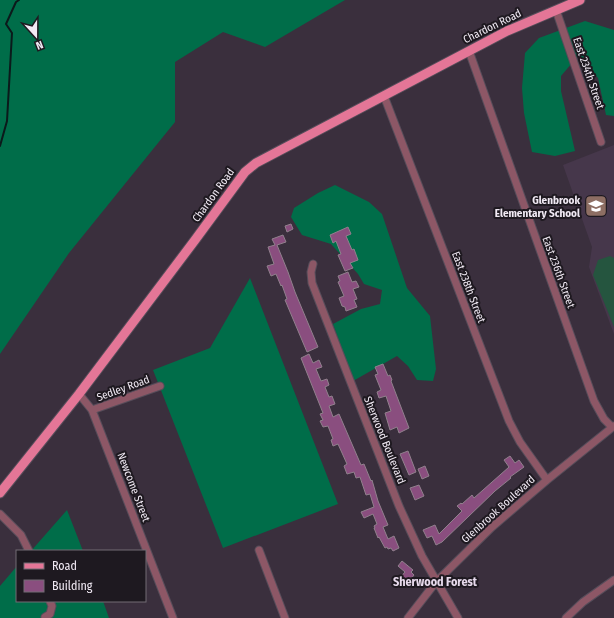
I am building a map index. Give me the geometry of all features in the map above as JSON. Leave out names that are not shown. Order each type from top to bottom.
[{"type":"main road","name":"Chardon Road","points":[[0,493],[79,394],[245,172],[256,163],[468,51],[580,0]]},
{"type":"street","name":"East 234th Street","points":[[556,10],[601,142]]},
{"type":"street","name":"East 236th Street","points":[[468,51],[594,401],[603,417],[613,427]]},
{"type":"street","name":"East 238th Street","points":[[384,96],[509,421],[520,442],[547,480]]},
{"type":"street","name":"Sherwood Boulevard","points":[[313,264],[310,277],[316,297],[399,506],[422,556],[458,618]]},
{"type":"street","name":"Sedley Road","points":[[92,410],[160,386]]},
{"type":"street","name":"Newcome Street","points":[[79,394],[92,410],[173,618]]},
{"type":"street","name":"Glenbrook Boulevard","points":[[408,618],[436,582],[492,527],[613,427]]},
{"type":"street","points":[[0,514],[21,535],[28,550]]},
{"type":"street","points":[[259,550],[285,618]]},
{"type":"street","points":[[569,617],[583,602],[614,580]]},
{"type":"street","points":[[45,616],[50,614],[52,606],[50,602]]},
{"type":"shaded area","name":"Glenbrook Elementary School","points":[[614,145],[614,334],[589,267],[592,247],[563,165]]},
{"type":"green space","points":[[0,0],[345,0],[265,47],[223,32],[175,62],[175,122],[69,253],[0,354]]},
{"type":"green space","points":[[585,21],[614,30],[614,116],[606,115],[598,78],[578,56],[561,76],[561,91],[575,151],[555,156],[532,152],[524,113],[522,88],[525,53],[539,38]]},
{"type":"green space","points":[[335,185],[369,202],[382,214],[407,288],[430,316],[436,369],[433,381],[417,380],[408,366],[397,356],[353,381],[333,324],[361,309],[380,304],[382,290],[364,284],[358,274],[331,244],[302,235],[291,217],[294,208],[318,193]]},
{"type":"green space","points":[[610,256],[614,258],[614,327],[593,275],[598,260]]},
{"type":"green space","points":[[250,278],[338,504],[223,548],[153,370],[210,348]]},
{"type":"green space","points":[[67,510],[83,550],[32,550]]},
{"type":"green space","points":[[16,567],[16,602],[103,602],[109,618],[0,618],[0,586]]},
{"type":"building","points":[[291,224],[293,229],[287,232],[285,226]]},
{"type":"building","points":[[348,227],[351,234],[346,236],[352,250],[354,249],[358,260],[350,263],[353,268],[345,271],[338,255],[341,254],[336,241],[333,243],[330,235]]},
{"type":"building","points":[[283,235],[286,242],[277,245],[318,347],[307,352],[285,300],[287,299],[282,285],[281,286],[276,274],[271,276],[267,266],[274,264],[268,247],[275,245],[272,239]]},
{"type":"building","points":[[348,272],[352,282],[356,281],[359,287],[353,289],[357,299],[354,300],[357,307],[346,311],[339,298],[344,296],[338,282],[340,281],[338,276]]},
{"type":"building","points":[[309,354],[313,363],[319,360],[322,367],[316,369],[321,381],[327,379],[329,385],[325,387],[329,397],[332,396],[335,404],[329,406],[333,417],[339,414],[361,465],[364,464],[371,481],[372,480],[378,501],[388,525],[383,527],[388,539],[394,536],[399,548],[393,551],[391,548],[385,548],[379,537],[378,538],[374,528],[377,524],[373,514],[364,518],[361,512],[374,507],[370,494],[366,495],[360,477],[356,478],[354,472],[347,474],[344,466],[347,464],[338,444],[333,446],[331,440],[333,439],[328,426],[323,427],[320,421],[323,420],[320,414],[323,413],[301,358]]},
{"type":"building","points":[[383,364],[388,376],[390,375],[409,428],[399,433],[397,427],[390,430],[385,413],[391,411],[386,396],[379,398],[377,392],[381,390],[375,375],[378,374],[375,367]]},
{"type":"building","points":[[408,451],[416,472],[409,475],[400,454]]},
{"type":"building","points":[[510,456],[515,463],[519,460],[524,467],[510,477],[511,478],[495,491],[442,542],[436,545],[432,536],[427,538],[423,530],[435,525],[439,534],[462,511],[457,506],[461,503],[462,504],[472,495],[474,498],[509,467],[504,460]]},
{"type":"building","points":[[425,466],[429,476],[422,479],[418,469]]},
{"type":"building","points":[[419,485],[424,496],[415,500],[410,488]]},
{"type":"building","points":[[402,561],[413,570],[411,572],[414,575],[406,585],[399,579],[405,572],[398,566]]},
{"type":"waterway","points":[[0,146],[7,121],[12,33],[6,24],[16,2],[19,0]]},
{"type":"place","name":"Glenbrook Elementary School","points":[[596,206]]},
{"type":"district","name":"Sherwood Forest","points":[[435,582]]}]
